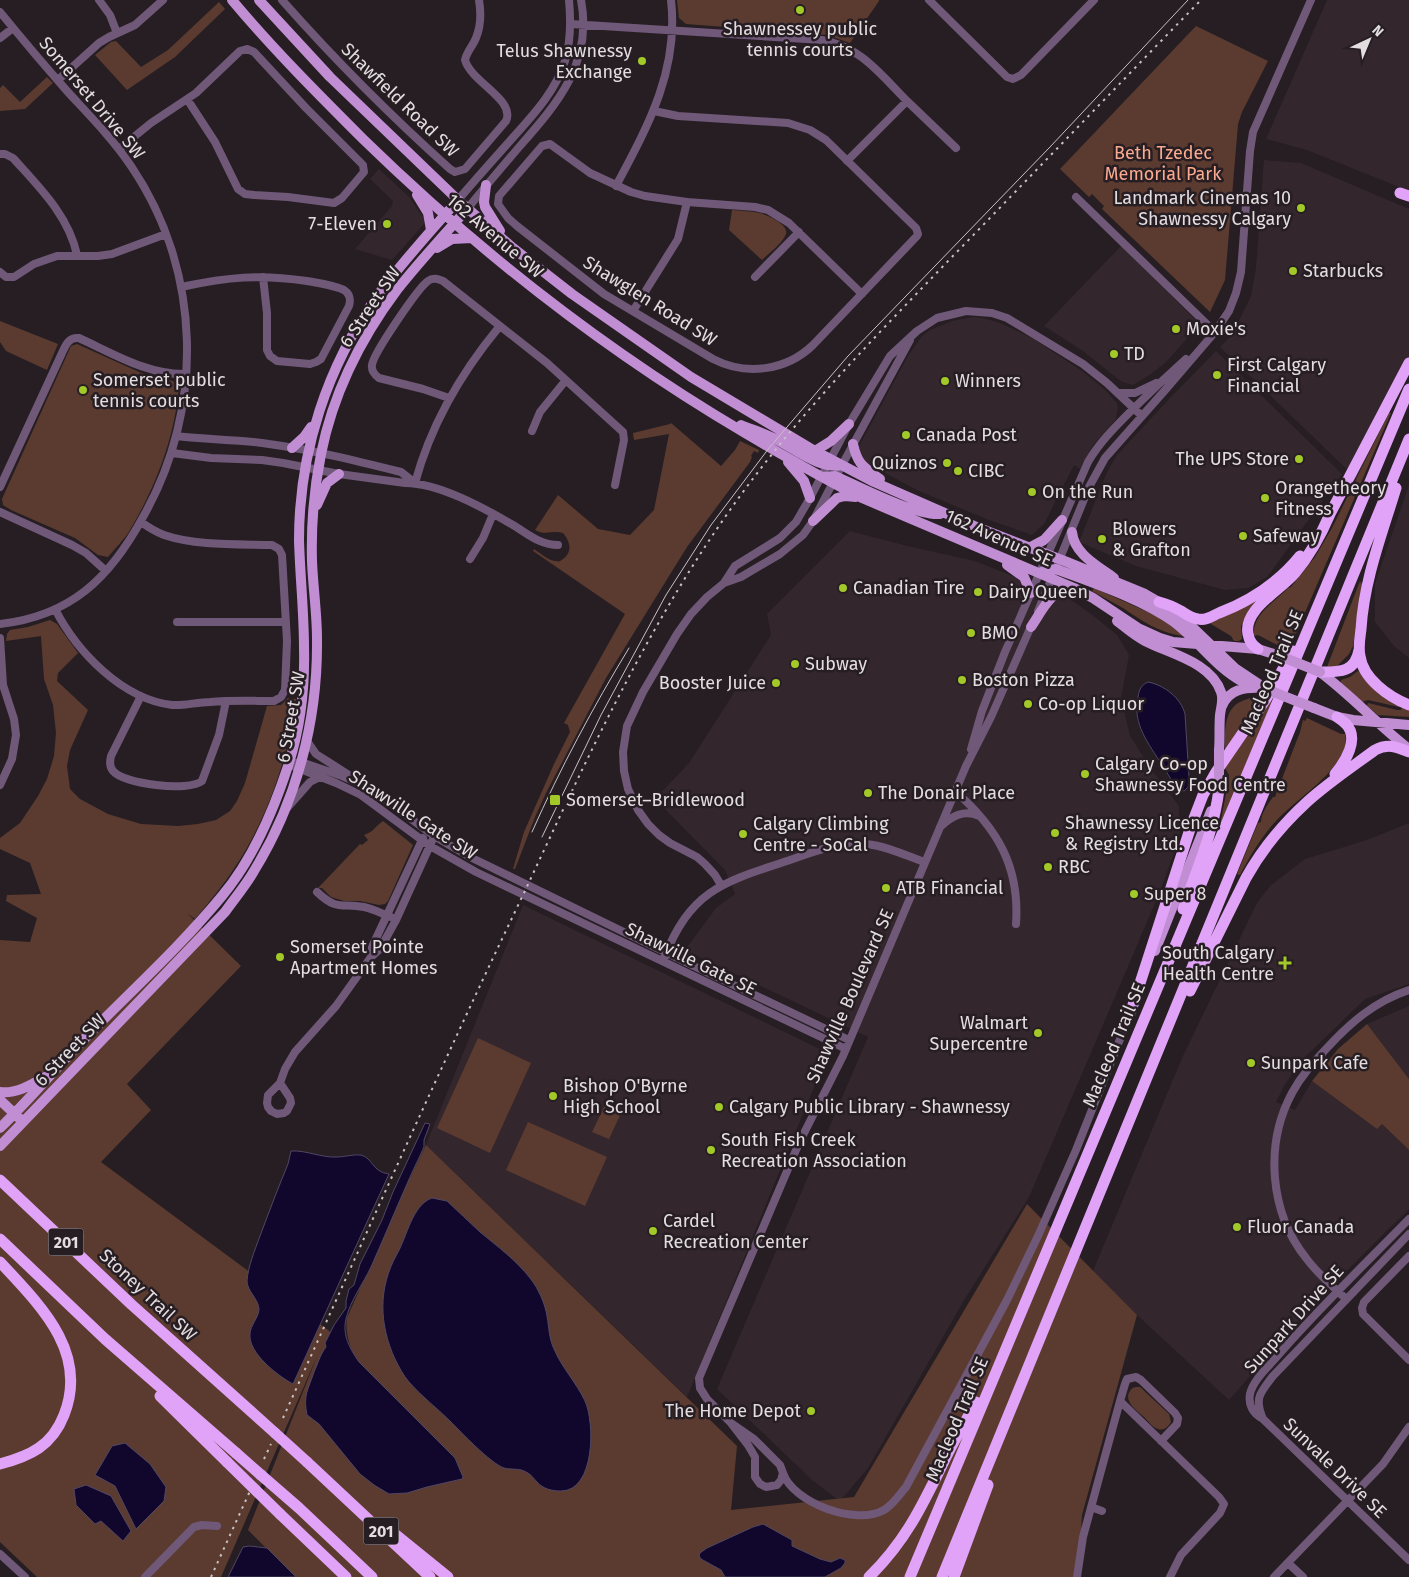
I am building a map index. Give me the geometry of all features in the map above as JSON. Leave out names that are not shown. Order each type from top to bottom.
[{"type":"highway","points":[[1258,649],[1248,638],[1247,628],[1250,619],[1262,604],[1299,568],[1322,534],[1330,514],[1409,363]]},
{"type":"highway","name":"Macleod Trail SE","points":[[910,1577],[1409,389]]},
{"type":"highway","points":[[942,1577],[1409,439]]},
{"type":"highway","points":[[1409,446],[1367,580],[1362,608],[1360,644],[1360,656],[1367,674],[1384,691],[1409,705]]},
{"type":"highway","points":[[1159,602],[1192,618],[1204,620],[1239,605],[1284,573],[1308,546],[1330,514]]},
{"type":"highway","points":[[1130,1014],[1191,826],[1204,795],[1216,772],[1266,699],[1332,576]]},
{"type":"highway","points":[[1320,672],[1338,672],[1350,667],[1358,656],[1360,644]]},
{"type":"highway","points":[[1323,789],[1344,763],[1351,745],[1352,738],[1349,728],[1336,717]]},
{"type":"highway","points":[[1146,1080],[1235,899],[1255,862],[1275,835],[1292,816],[1323,789],[1380,747],[1386,745],[1394,746],[1409,751]]},
{"type":"highway","points":[[1139,1030],[1212,828],[1217,810],[1219,789]]},
{"type":"highway","name":"Stoney Trail SW","points":[[0,1180],[132,1305],[332,1484]]},
{"type":"highway","name":"201","points":[[0,1239],[105,1339],[291,1501],[372,1577]]},
{"type":"highway","points":[[0,1262],[45,1312],[58,1334],[67,1353],[71,1370],[72,1388],[68,1404],[55,1433],[38,1450],[20,1459],[0,1464]]},
{"type":"highway","points":[[954,1577],[1041,1338]]},
{"type":"highway","points":[[105,1339],[176,1412],[346,1577]]},
{"type":"highway","points":[[869,1577],[891,1553],[915,1518],[948,1453],[1004,1352]]},
{"type":"highway","points":[[332,1484],[448,1577]]},
{"type":"highway","name":"201","points":[[332,1484],[430,1577]]},
{"type":"main road","name":"162 Avenue SW","points":[[232,0],[316,92],[403,178],[518,278],[651,375],[785,457]]},
{"type":"main road","name":"162 Avenue SW","points":[[259,0],[330,77],[458,200],[513,248],[572,294],[691,377],[815,451]]},
{"type":"main road","points":[[403,178],[422,201],[428,213],[431,230]]},
{"type":"main road","points":[[486,185],[485,206],[495,225],[513,248]]},
{"type":"main road","name":"6 Street SW","points":[[0,1128],[77,1046],[178,945],[222,896],[246,862],[266,824],[288,764],[298,725],[304,672],[299,537],[301,501],[305,467],[316,420],[328,384],[357,327],[384,288],[458,200]]},
{"type":"main road","name":"6 Street SW","points":[[1,1145],[225,912],[255,870],[274,837],[285,810],[307,741],[316,687],[316,617],[312,561],[313,515],[321,454],[339,393],[362,343],[376,320],[398,289],[468,208]]},
{"type":"main road","points":[[428,254],[452,239],[472,238]]},
{"type":"main road","points":[[708,411],[776,440],[818,462],[829,462]]},
{"type":"main road","points":[[292,448],[304,437],[316,420]]},
{"type":"main road","points":[[842,465],[836,467],[815,451],[831,441],[849,424]]},
{"type":"main road","points":[[853,444],[857,460],[860,464],[890,489]]},
{"type":"main road","points":[[785,457],[821,478],[829,476],[834,480],[932,515],[946,514]]},
{"type":"main road","points":[[785,457],[804,481],[810,498]]},
{"type":"main road","name":"162 Avenue SE","points":[[842,465],[946,514],[1048,555],[1055,569],[1074,588],[1148,634],[1173,642],[1258,649],[1320,672],[1345,692],[1409,751]]},
{"type":"main road","points":[[313,515],[323,490],[339,474]]},
{"type":"main road","name":"162 Avenue SE","points":[[834,480],[862,498],[1040,574],[1055,569],[1125,586],[1159,602],[1186,621],[1241,673],[1266,689]]},
{"type":"main road","points":[[814,521],[840,496],[862,498]]},
{"type":"main road","points":[[1029,548],[1044,540],[1062,520]]},
{"type":"main road","points":[[1072,532],[1073,540],[1078,548],[1125,586]]},
{"type":"main road","points":[[979,547],[1024,578],[1030,593]]},
{"type":"main road","points":[[1055,569],[1154,610],[1179,626],[1227,672],[1248,684],[1266,689],[1336,717],[1409,725]]},
{"type":"main road","points":[[1031,627],[1054,594],[1065,588],[1074,588]]},
{"type":"main road","points":[[1109,610],[1116,621],[1137,637],[1193,663],[1207,673],[1222,693],[1219,789],[1201,839],[1130,1014]]},
{"type":"main road","points":[[1221,708],[1228,697],[1237,690],[1266,689]]},
{"type":"main road","points":[[0,1092],[8,1093],[19,1090],[58,1068]]},
{"type":"main road","points":[[0,1100],[23,1122]]},
{"type":"street","points":[[99,0],[110,15],[117,33]]},
{"type":"street","points":[[58,80],[99,43],[135,25],[163,0]]},
{"type":"street","name":"Shawfield Road SW","points":[[282,0],[382,106],[450,169],[456,172],[464,169],[506,121],[508,114],[505,104],[471,72],[465,60],[476,38],[480,22],[479,0]]},
{"type":"street","points":[[458,200],[540,107],[550,93],[565,61],[571,24],[569,0]]},
{"type":"street","points":[[468,208],[550,112],[564,91],[572,75],[581,46],[583,25],[581,0]]},
{"type":"street","points":[[616,186],[654,111],[666,72],[671,46],[671,0]]},
{"type":"street","points":[[929,0],[1008,77],[1014,79],[1021,75],[1094,0]]},
{"type":"street","points":[[1080,0],[1087,7]]},
{"type":"street","name":"Shawville Boulevard SE","points":[[731,1424],[754,1439],[780,1466],[783,1473],[781,1480],[776,1485],[766,1487],[760,1484],[755,1477],[755,1457],[731,1424],[707,1399],[700,1388],[699,1378],[799,1143],[846,1049],[924,862],[966,766],[991,717],[1031,627],[1100,465],[1115,445],[1215,332],[1229,310],[1239,284],[1241,272],[1253,132],[1311,0]]},
{"type":"street","name":"Somerset Drive SW","points":[[0,12],[119,150],[147,192],[166,234],[176,263],[187,336],[184,397],[172,453],[157,491],[141,522],[106,571],[77,597],[55,610],[28,619],[0,624]]},
{"type":"street","points":[[571,24],[822,40],[836,43],[855,52],[866,61],[956,148]]},
{"type":"street","points":[[0,38],[12,28]]},
{"type":"street","points":[[119,150],[151,123],[206,84],[240,51],[247,49],[254,52],[363,165],[364,172],[337,202],[330,203],[288,197],[245,194],[238,189],[215,142],[186,99]]},
{"type":"street","points":[[847,161],[907,101]]},
{"type":"street","points":[[654,111],[678,116],[788,123],[810,130],[826,140],[918,232],[917,236],[862,294]]},
{"type":"street","name":"Shawglen Road SW","points":[[548,144],[590,173],[616,186],[645,196],[687,202],[755,207],[768,210],[779,216],[798,232],[862,294],[806,352],[789,362],[763,369],[740,368],[722,364],[604,294],[517,226],[508,218],[498,204],[499,196],[542,146],[548,144]]},
{"type":"street","points":[[0,154],[13,158],[50,201],[70,231],[77,255]]},
{"type":"street","points":[[1076,197],[1215,332]]},
{"type":"street","points":[[633,311],[678,238],[687,202]]},
{"type":"street","points":[[754,277],[798,232]]},
{"type":"street","points":[[0,272],[6,277],[14,277],[34,264],[57,256],[112,254],[166,234]]},
{"type":"street","points":[[181,287],[226,278],[263,277],[320,283],[341,288],[349,294],[349,306],[321,359],[310,364],[277,361],[270,356],[267,350],[268,313],[263,277]]},
{"type":"street","points":[[449,398],[423,389],[379,378],[373,371],[372,362],[385,339],[408,305],[426,282],[431,279],[439,279],[547,363],[624,434],[615,486]]},
{"type":"street","points":[[721,885],[716,875],[697,857],[665,840],[643,817],[628,788],[624,772],[622,752],[629,720],[662,660],[691,614],[707,596],[724,582],[735,566],[775,542],[791,528],[810,498],[849,424],[890,356],[924,326],[944,315],[975,311],[1000,315],[1018,324],[1099,375],[1142,416]]},
{"type":"street","points":[[416,483],[427,446],[449,398],[464,373],[500,327]]},
{"type":"street","points":[[724,582],[741,577],[780,554],[803,535],[814,521],[853,444],[912,337]]},
{"type":"street","points":[[0,487],[66,344],[71,339],[79,338],[143,368],[170,374],[186,374]]},
{"type":"street","name":"Shawville Boulevard SE","points":[[966,766],[982,711],[1007,646],[1091,457],[1103,440],[1133,409],[1203,345]]},
{"type":"street","points":[[1118,393],[1135,393],[1166,377]]},
{"type":"street","points":[[532,431],[540,412],[566,380]]},
{"type":"street","points":[[176,436],[206,440],[253,442],[292,448],[401,472],[416,483],[460,498],[493,514],[538,541],[549,545],[558,545]]},
{"type":"street","points":[[172,453],[211,458],[269,461],[405,484],[416,483]]},
{"type":"street","points":[[0,512],[72,545],[86,553],[106,571]]},
{"type":"street","points":[[470,559],[483,538],[493,514]]},
{"type":"street","points":[[55,610],[71,635],[90,658],[117,682],[153,702],[174,705],[226,701],[274,701],[284,694],[287,660],[286,622],[282,555],[277,547],[272,545],[183,540],[165,535],[141,522]]},
{"type":"street","points":[[177,622],[286,622]]},
{"type":"street","points":[[0,638],[3,685],[14,719],[16,735],[12,760],[8,772],[0,785]]},
{"type":"street","points":[[141,696],[111,756],[111,768],[117,774],[137,781],[169,786],[192,786],[202,781],[219,735],[226,701]]},
{"type":"street","points":[[307,741],[316,754],[370,788]]},
{"type":"street","name":"Shawville Gate SW","points":[[288,764],[342,776],[370,788],[434,836],[470,857],[528,885]]},
{"type":"street","name":"Shawville Gate SW","points":[[300,766],[361,795],[430,846],[464,866],[523,894]]},
{"type":"street","points":[[285,810],[310,782],[320,777]]},
{"type":"street","points":[[955,791],[982,818],[998,841],[1010,868],[1016,903],[1016,924]]},
{"type":"street","points":[[939,828],[954,816],[963,813],[975,814],[982,818]]},
{"type":"street","points":[[371,957],[372,947],[426,830]]},
{"type":"street","points":[[280,1083],[285,1069],[295,1052],[336,1006],[371,957],[380,949],[396,920],[434,836]]},
{"type":"street","points":[[662,962],[677,930],[689,912],[699,902],[721,885],[758,870],[816,851],[846,844],[876,846],[924,862]]},
{"type":"street","name":"Shawville Gate SE","points":[[528,885],[849,1040]]},
{"type":"street","points":[[316,892],[333,904],[367,908],[396,920]]},
{"type":"street","name":"Shawville Gate SE","points":[[523,894],[846,1049]]},
{"type":"street","points":[[1346,1299],[1306,1258],[1292,1238],[1282,1213],[1276,1185],[1274,1162],[1279,1125],[1288,1102],[1302,1077],[1329,1046],[1368,1010],[1386,999],[1409,990]]},
{"type":"street","points":[[783,1473],[789,1485],[808,1499],[833,1511],[854,1515],[864,1516],[884,1510],[906,1488],[1007,1300],[1038,1236],[1076,1150],[1130,1014]]},
{"type":"street","name":"Sunpark Drive SE","points":[[1263,1419],[1257,1416],[1250,1405],[1253,1386],[1288,1343],[1409,1219]]},
{"type":"street","name":"Sunpark Drive SE","points":[[1263,1419],[1258,1407],[1258,1398],[1265,1385],[1409,1234]]},
{"type":"street","points":[[1409,1256],[1364,1302],[1362,1308],[1363,1314],[1409,1360]]},
{"type":"street","points":[[1077,1577],[1080,1554],[1091,1507],[1120,1401],[1126,1382],[1130,1377],[1136,1377],[1141,1380],[1175,1412],[1178,1418],[1177,1424],[1161,1441]]},
{"type":"street","points":[[1120,1401],[1224,1504],[1220,1513],[1181,1555],[1170,1577]]},
{"type":"street","name":"Sunvale Drive SE","points":[[1263,1419],[1347,1501],[1407,1555]]},
{"type":"street","points":[[1274,1577],[1383,1464],[1409,1427]]},
{"type":"street","points":[[1091,1507],[1102,1510]]},
{"type":"street","points":[[144,1577],[194,1528],[202,1524],[217,1526]]},
{"type":"street","points":[[0,1554],[25,1577]]},
{"type":"street","points":[[1288,1562],[1303,1577]]},
{"type":"shaded area","points":[[1327,0],[1409,0],[1409,191],[1307,150],[1266,139]]},
{"type":"shaded area","points":[[1264,160],[1301,163],[1409,209],[1409,366],[1360,482],[1220,347],[1232,335],[1251,296],[1256,268]]},
{"type":"shaded area","points":[[379,169],[410,198],[424,219],[424,224],[392,260],[355,249],[392,206],[393,201],[370,179]]},
{"type":"shaded area","points":[[1121,246],[1200,324],[1166,362],[1133,385],[1122,382],[1083,351],[1044,326]]},
{"type":"shaded area","points":[[973,317],[1000,323],[1032,338],[1082,371],[1104,389],[1118,407],[1116,419],[1093,445],[1080,469],[1074,465],[1044,524],[1032,535],[989,520],[919,491],[868,464],[860,455],[859,446],[908,356],[922,336],[930,330],[952,321]]},
{"type":"shaded area","points":[[1216,351],[1342,474],[1267,577],[1248,588],[1225,590],[1136,566],[1079,542],[1107,472],[1117,455]]},
{"type":"shaded area","points":[[1409,485],[1409,658],[1394,646],[1375,622],[1375,584]]},
{"type":"shaded area","points":[[850,531],[975,561],[1070,599],[1117,635],[1129,655],[1121,698],[1130,736],[1151,769],[1179,806],[1180,836],[1162,886],[1029,1197],[963,1302],[868,1468],[840,1501],[812,1480],[717,1389],[868,1037],[685,950],[716,908],[735,894],[725,870],[655,799],[689,763],[771,635],[767,614]]},
{"type":"shaded area","points":[[1148,682],[1160,686],[1171,693],[1180,703],[1185,714],[1189,778],[1188,787],[1184,791],[1177,787],[1147,741],[1137,716],[1138,694],[1142,686]]},
{"type":"shaded area","points":[[1409,823],[1409,984],[1365,999],[1301,1061],[1276,1102],[1295,1110],[1312,1081],[1377,1129],[1382,1124],[1409,1150],[1409,1209],[1318,1299],[1229,1400],[1137,1315],[1093,1271],[1182,1058],[1257,903],[1270,886],[1305,859],[1367,840]]},
{"type":"shaded area","points":[[523,905],[828,1053],[687,1397],[426,1145]]},
{"type":"shaded area","points":[[1409,1006],[1409,1079],[1367,1024]]},
{"type":"shaded area","points":[[425,1123],[430,1124],[424,1140],[424,1147],[371,1267],[350,1306],[345,1331],[350,1347],[359,1362],[455,1458],[463,1477],[462,1479],[407,1493],[389,1494],[360,1474],[319,1424],[307,1415],[306,1397],[314,1372],[326,1347],[325,1343],[334,1325],[346,1308],[349,1289],[354,1285],[360,1264],[382,1220]]},
{"type":"shaded area","points":[[291,1151],[331,1157],[361,1155],[368,1159],[379,1171],[389,1174],[293,1384],[272,1370],[254,1349],[250,1331],[259,1309],[257,1301],[247,1285],[252,1258],[288,1164]]},
{"type":"shaded area","points":[[432,1198],[447,1201],[480,1232],[513,1259],[525,1271],[541,1296],[554,1349],[585,1401],[588,1411],[591,1439],[590,1454],[580,1480],[572,1488],[561,1491],[548,1489],[539,1484],[528,1473],[521,1470],[504,1468],[491,1460],[414,1387],[405,1377],[395,1359],[386,1333],[384,1319],[383,1306],[386,1280],[415,1214],[425,1202]]},
{"type":"shaded area","points":[[125,1443],[150,1464],[166,1487],[164,1501],[136,1529],[115,1486],[95,1475],[112,1446]]},
{"type":"shaded area","points":[[86,1485],[111,1496],[131,1531],[123,1541],[101,1521],[95,1524],[76,1505],[74,1489]]},
{"type":"shaded area","points":[[763,1524],[792,1540],[792,1546],[820,1559],[831,1562],[840,1558],[845,1560],[845,1563],[841,1568],[825,1577],[725,1577],[721,1570],[699,1556],[707,1548]]},
{"type":"shaded area","points":[[243,1547],[267,1548],[296,1577],[228,1577]]},
{"type":"green space","points":[[677,0],[879,1],[850,43],[827,35],[686,24],[679,18]]},
{"type":"green space","points":[[219,2],[225,9],[175,57],[127,90],[95,55],[111,42],[116,41],[141,67],[168,50]]},
{"type":"green space","name":"Beth Tzedec Memorial Park","points":[[1196,26],[1268,61],[1242,112],[1238,124],[1225,280],[1210,312],[1102,209],[1104,206],[1092,194],[1089,197],[1060,169]]},
{"type":"green space","points":[[47,77],[53,83],[25,109],[0,111],[0,88],[3,85],[20,102]]},
{"type":"green space","points":[[732,210],[757,212],[777,220],[786,230],[786,234],[778,245],[762,260],[729,230]]},
{"type":"green space","points":[[0,321],[58,344],[47,370],[6,351],[0,342]]},
{"type":"green space","points":[[77,344],[139,372],[173,381],[179,386],[169,442],[156,479],[130,530],[108,557],[98,555],[75,538],[11,510],[3,505],[2,499],[71,346]]},
{"type":"green space","points":[[1389,413],[1391,413],[1291,645],[1287,650],[1258,635],[1253,636],[1254,628],[1261,614],[1291,587],[1315,557],[1332,528]]},
{"type":"green space","points":[[671,423],[721,466],[740,441],[759,450],[758,453],[754,451],[750,462],[687,547],[606,678],[546,793],[515,869],[513,869],[524,832],[570,732],[568,725],[564,723],[625,614],[533,551],[534,549],[550,560],[561,561],[569,550],[569,543],[563,533],[542,533],[535,530],[558,495],[598,529],[630,535],[654,510],[669,434],[634,440],[633,433]]},
{"type":"green space","points":[[1360,581],[1362,584],[1353,646],[1349,654],[1335,668],[1327,667]]},
{"type":"green space","points":[[1094,588],[1159,617],[1183,634],[1182,636],[1165,632],[1151,625],[1092,591]]},
{"type":"green space","points":[[1259,597],[1241,626],[1242,639],[1239,641],[1234,641],[1231,636],[1211,624],[1211,623]]},
{"type":"green space","points":[[50,620],[57,624],[78,653],[58,673],[57,681],[88,710],[70,750],[67,766],[70,789],[80,799],[108,814],[141,824],[178,826],[216,820],[230,811],[237,801],[245,783],[267,706],[281,705],[288,698],[296,699],[282,765],[267,808],[247,848],[216,894],[195,919],[187,913],[241,966],[127,1084],[151,1110],[101,1162],[328,1330],[352,1352],[347,1332],[347,1318],[394,1211],[426,1145],[737,1446],[731,1510],[854,1497],[1027,1204],[1137,1315],[1082,1515],[1078,1577],[295,1577],[248,1530],[318,1354],[221,1577],[37,1577],[0,1542],[0,940],[30,942],[37,918],[6,901],[7,895],[41,894],[30,863],[0,849],[0,838],[20,823],[38,796],[47,779],[54,756],[56,733],[53,705],[44,679],[41,636],[6,641],[7,634],[10,630]]},
{"type":"green space","points":[[1358,671],[1399,707],[1368,700],[1362,702],[1341,683],[1341,680],[1350,677]]},
{"type":"green space","points":[[1257,696],[1262,698],[1225,751],[1226,725],[1230,712],[1238,703]]},
{"type":"green space","points":[[1268,701],[1275,703],[1222,826],[1220,825],[1229,778],[1225,768]]},
{"type":"green space","points":[[1368,703],[1397,710],[1401,710],[1402,707],[1409,709],[1409,717],[1378,715],[1367,706]]},
{"type":"green space","points":[[1307,718],[1341,734],[1345,734],[1345,746],[1340,758],[1320,781],[1271,827],[1256,847],[1240,875],[1237,874],[1258,823],[1261,822],[1262,815],[1267,806],[1275,797],[1303,720],[1305,721]]},
{"type":"green space","points":[[383,821],[413,845],[388,901],[385,904],[379,905],[360,901],[344,901],[331,897],[322,888],[318,888],[360,844],[362,845],[368,840],[364,835]]},
{"type":"green space","points":[[1367,1024],[1409,1079],[1409,1150],[1382,1124],[1377,1129],[1312,1081],[1338,1049]]},
{"type":"green space","points":[[478,1038],[531,1063],[490,1153],[437,1128]]},
{"type":"green space","points":[[606,1103],[622,1111],[609,1139],[592,1132]]},
{"type":"green space","points":[[528,1122],[607,1157],[585,1206],[506,1170]]},
{"type":"green space","points":[[1140,1387],[1169,1414],[1171,1422],[1166,1428],[1154,1427],[1130,1402],[1128,1395],[1131,1390]]},
{"type":"tram line","points":[[542,837],[601,715],[666,595],[711,525],[769,448],[848,356],[1050,147],[1188,0]]},
{"type":"tram line","points":[[532,832],[577,738],[629,648]]},
{"type":"railway","points":[[283,1418],[431,1090],[593,747],[643,650],[699,556],[755,476],[835,380],[1201,0]]},
{"type":"railway","points":[[264,1459],[271,1444]]},
{"type":"railway","points":[[211,1577],[250,1491]]},
{"type":"place","name":"Shawnessey public tennis courts","points":[[800,10]]},
{"type":"place","name":"Telus Shawnessy Exchange","points":[[642,61]]},
{"type":"place","name":"Landmark Cinemas 10 Shawnessy Calgary","points":[[1301,208]]},
{"type":"place","name":"7-Eleven","points":[[387,224]]},
{"type":"place","name":"Starbucks","points":[[1293,271]]},
{"type":"place","name":"Moxie's","points":[[1176,329]]},
{"type":"place","name":"TD","points":[[1114,354]]},
{"type":"place","name":"First Calgary Financial","points":[[1217,375]]},
{"type":"place","name":"Winners","points":[[945,381]]},
{"type":"place","name":"Somerset public tennis courts","points":[[83,390]]},
{"type":"place","name":"Canada Post","points":[[906,435]]},
{"type":"place","name":"The UPS Store","points":[[1299,459]]},
{"type":"place","name":"Quiznos","points":[[947,463]]},
{"type":"place","name":"CIBC","points":[[958,471]]},
{"type":"place","name":"On the Run","points":[[1032,492]]},
{"type":"place","name":"Orangetheory Fitness","points":[[1265,498]]},
{"type":"place","name":"Safeway","points":[[1243,536]]},
{"type":"place","name":"Blowers & Grafton","points":[[1102,539]]},
{"type":"place","name":"Canadian Tire","points":[[843,588]]},
{"type":"place","name":"Dairy Queen","points":[[978,592]]},
{"type":"place","name":"BMO","points":[[971,633]]},
{"type":"place","name":"Subway","points":[[795,664]]},
{"type":"place","name":"Boston Pizza","points":[[962,680]]},
{"type":"place","name":"Booster Juice","points":[[776,683]]},
{"type":"place","name":"Co-op Liquor","points":[[1028,704]]},
{"type":"place","name":"Calgary Co-op Shawnessy Food Centre","points":[[1085,774]]},
{"type":"place","name":"The Donair Place","points":[[868,793]]},
{"type":"place","name":"Somerset–Bridlewood","points":[[555,800]]},
{"type":"place","name":"Shawnessy Licence & Registry Ltd.","points":[[1055,833]]},
{"type":"place","name":"Calgary Climbing Centre - SoCal","points":[[743,834]]},
{"type":"place","name":"RBC","points":[[1048,867]]},
{"type":"place","name":"ATB Financial","points":[[886,888]]},
{"type":"place","name":"Super 8","points":[[1134,894]]},
{"type":"place","name":"Somerset Pointe Apartment Homes","points":[[280,957]]},
{"type":"place","name":"South Calgary Health Centre","points":[[1285,963]]},
{"type":"place","name":"Walmart Supercentre","points":[[1038,1033]]},
{"type":"place","name":"Sunpark Cafe","points":[[1251,1063]]},
{"type":"place","name":"Bishop O'Byrne High School","points":[[553,1096]]},
{"type":"place","name":"Calgary Public Library - Shawnessy","points":[[719,1107]]},
{"type":"place","name":"South Fish Creek Recreation Association","points":[[711,1150]]},
{"type":"place","name":"Fluor Canada","points":[[1237,1227]]},
{"type":"place","name":"Cardel Recreation Center","points":[[653,1231]]},
{"type":"place","name":"The Home Depot","points":[[811,1411]]}]
